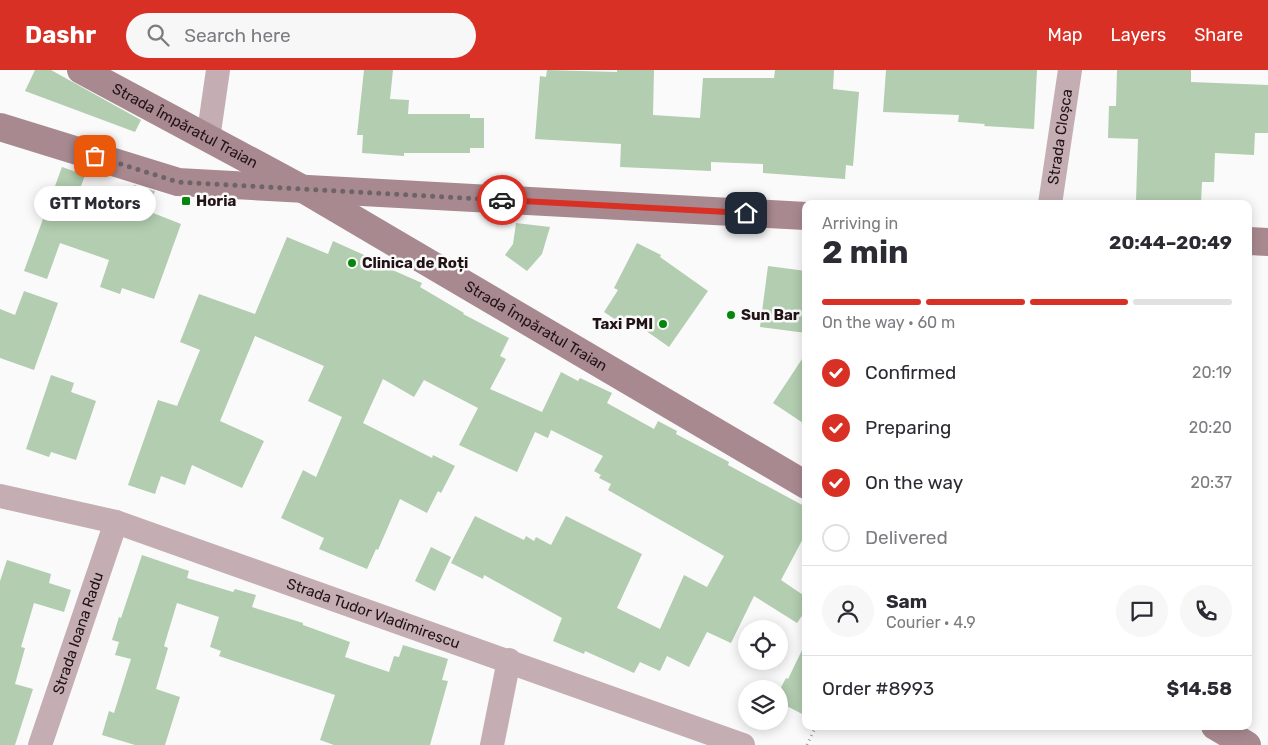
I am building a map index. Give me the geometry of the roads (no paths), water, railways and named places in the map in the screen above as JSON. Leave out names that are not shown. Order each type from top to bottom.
[{"type":"street","name":"Strada Împăratul Traian","points":[[81,70],[303,189],[802,483]]},
{"type":"street","points":[[208,139],[218,70]]},
{"type":"street","name":"Strada Cloșca","points":[[1051,200],[1070,70]]},
{"type":"street","points":[[0,127],[178,182],[802,216]]},
{"type":"street","points":[[1252,241],[1268,242]]},
{"type":"street","name":"Strada Tudor Vladimirescu","points":[[0,496],[116,522],[509,660],[743,745]]},
{"type":"street","name":"Strada Ioana Radu","points":[[40,745],[116,522]]},
{"type":"street","points":[[492,745],[509,660]]},
{"type":"street","points":[[1222,730],[1247,745]]},
{"type":"place","name":"GTT Motors","points":[[95,156]]},
{"type":"place","name":"Horia","points":[[186,201]]},
{"type":"place","name":"Clinica de Roți","points":[[352,263]]},
{"type":"place","name":"Sun Bar","points":[[731,315]]},
{"type":"place","name":"Taxi PMI","points":[[663,324]]}]
